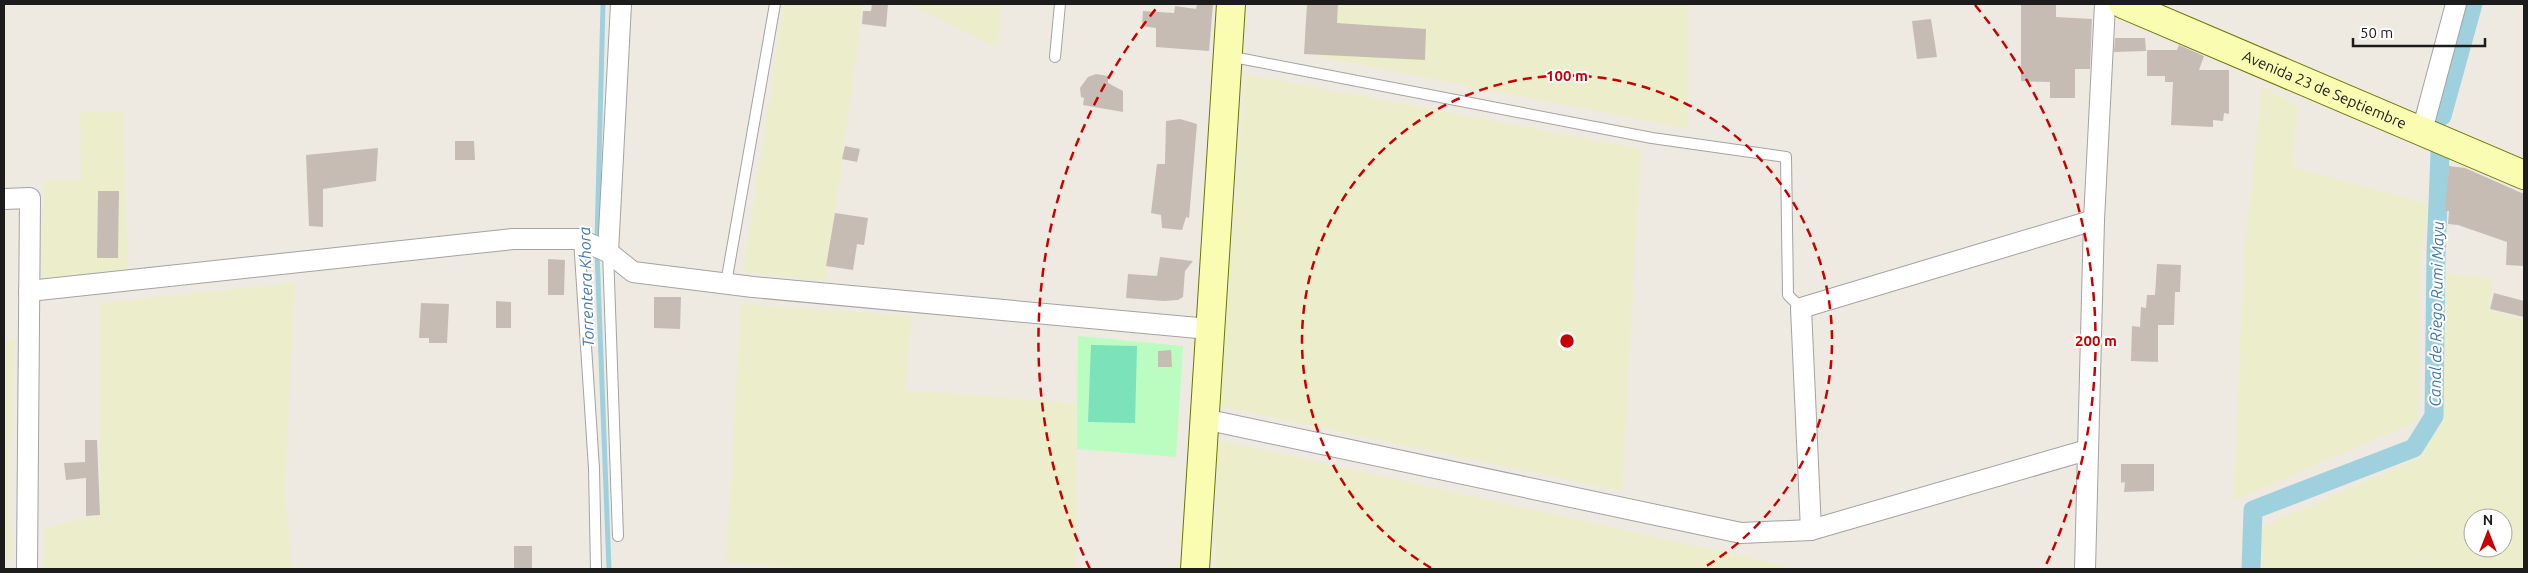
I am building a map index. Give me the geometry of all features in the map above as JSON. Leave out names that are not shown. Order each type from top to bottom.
[{"type":"street","points":[[608,252],[621,4]]},
{"type":"street","points":[[1195,569],[1231,4]]},
{"type":"street","points":[[2085,569],[2094,220],[2105,4]]},
{"type":"street","name":"Avenida 23 de Septiembre","points":[[2123,4],[2524,175]]},
{"type":"street","points":[[2422,131],[2456,4]]},
{"type":"street","points":[[4,200],[30,198],[27,569]]},
{"type":"street","points":[[1811,530],[1801,308],[2094,220]]},
{"type":"street","points":[[29,291],[513,239],[579,240],[608,252],[632,272],[726,283],[1209,329]]},
{"type":"street","points":[[1204,419],[1741,533],[1811,530],[2087,450]]},
{"type":"lane","points":[[726,283],[775,4]]},
{"type":"lane","points":[[1055,57],[1060,4]]},
{"type":"lane","points":[[1227,56],[1652,138],[1786,157],[1788,294],[1801,308]]},
{"type":"lane","points":[[579,240],[594,468],[596,569]]},
{"type":"lane","points":[[608,252],[618,536]]},
{"type":"green space","points":[[784,4],[863,4],[826,281],[743,272]]},
{"type":"green space","points":[[907,4],[1001,4],[998,48],[924,11]]},
{"type":"green space","points":[[1306,4],[1687,4],[1688,129],[1304,54]]},
{"type":"green space","points":[[1246,74],[1641,149],[1622,491],[1218,406]]},
{"type":"green space","points":[[2262,86],[2296,105],[2293,167],[2428,204],[2421,252],[2418,421],[2233,501],[2245,245]]},
{"type":"green space","points":[[80,111],[123,111],[128,270],[41,279],[44,180],[81,180]]},
{"type":"green space","points":[[2438,272],[2492,279],[2489,311],[2524,319],[2524,569],[2423,569],[2424,510],[2422,569],[2253,569],[2255,530],[2425,455]]},
{"type":"green space","points":[[295,283],[285,494],[292,569],[44,569],[44,528],[100,515],[100,303]]},
{"type":"green space","points":[[741,304],[912,316],[905,390],[1076,403],[1077,521],[1074,569],[824,569],[726,562]]},
{"type":"green space","points":[[1078,336],[1183,346],[1176,457],[1077,449]]},
{"type":"green space","points":[[15,338],[8,489],[12,559],[4,560],[4,340]]},
{"type":"green space","points":[[1091,345],[1137,346],[1135,423],[1088,422]]},
{"type":"green space","points":[[1218,440],[1800,569],[1215,569]]},
{"type":"building","points":[[872,4],[888,4],[886,27],[862,24],[863,11],[871,11]]},
{"type":"building","points":[[1197,4],[1213,4],[1209,51],[1156,47],[1156,28],[1142,26],[1143,11],[1174,13],[1175,6],[1196,9]]},
{"type":"building","points":[[1307,4],[1338,4],[1337,23],[1426,29],[1425,60],[1304,54]]},
{"type":"building","points":[[2021,4],[2056,4],[2056,17],[2092,19],[2090,69],[2075,69],[2075,98],[2050,98],[2050,82],[2021,81]]},
{"type":"building","points":[[1931,19],[1937,57],[1917,59],[1912,21]]},
{"type":"building","points":[[2115,38],[2145,38],[2146,51],[2114,52]]},
{"type":"building","points":[[2179,45],[2204,56],[2199,70],[2229,70],[2229,114],[2224,113],[2223,121],[2213,120],[2213,127],[2171,125],[2173,82],[2165,82],[2165,76],[2147,76],[2147,50],[2177,50]]},
{"type":"building","points":[[1096,74],[1108,76],[1108,83],[1123,91],[1123,112],[1083,105],[1084,98],[1081,97],[1080,88],[1088,77]]},
{"type":"building","points":[[1180,119],[1197,124],[1189,218],[1186,217],[1182,230],[1162,228],[1161,215],[1151,213],[1157,164],[1165,164],[1166,121]]},
{"type":"building","points":[[455,141],[474,141],[475,160],[455,160]]},
{"type":"building","points":[[845,146],[860,149],[857,162],[842,159]]},
{"type":"building","points":[[378,148],[376,181],[323,189],[323,227],[309,226],[306,155]]},
{"type":"building","points":[[2449,166],[2465,168],[2524,194],[2524,266],[2506,265],[2507,242],[2458,225],[2448,224],[2449,211],[2445,211]]},
{"type":"building","points":[[98,191],[119,191],[118,258],[97,258]]},
{"type":"building","points":[[835,213],[868,218],[864,245],[857,244],[853,270],[826,266]]},
{"type":"building","points":[[1160,257],[1193,261],[1185,271],[1183,297],[1178,300],[1164,301],[1126,298],[1128,274],[1157,276]]},
{"type":"building","points":[[548,259],[565,260],[564,295],[548,295]]},
{"type":"building","points":[[2157,264],[2181,265],[2180,292],[2175,292],[2174,325],[2158,325],[2158,362],[2131,361],[2132,326],[2140,327],[2141,307],[2146,308],[2147,295],[2155,295]]},
{"type":"building","points":[[2494,293],[2524,301],[2524,317],[2490,309]]},
{"type":"building","points":[[654,297],[681,297],[680,329],[654,328]]},
{"type":"building","points":[[496,301],[511,302],[511,328],[496,328]]},
{"type":"building","points":[[421,303],[449,304],[447,343],[429,343],[429,338],[419,338]]},
{"type":"building","points":[[1171,350],[1172,367],[1158,367],[1158,351]]},
{"type":"building","points":[[85,440],[97,440],[100,515],[86,516],[86,478],[66,480],[64,463],[85,462]]},
{"type":"building","points":[[2121,464],[2154,464],[2154,491],[2124,492],[2125,482],[2121,483]]},
{"type":"building","points":[[514,546],[532,546],[532,569],[514,569]]},
{"type":"waterway","name":"Torrentera Khora","points":[[597,241],[603,4]]},
{"type":"waterway","name":"Canal de Riego Rumi Mayu","points":[[2442,116],[2473,4]]},
{"type":"waterway","name":"Canal de Riego Rumi Mayu","points":[[2251,569],[2253,510],[2414,448],[2434,416],[2436,254],[2440,153]]},
{"type":"waterway","name":"Torrentera Khora","points":[[597,252],[609,569]]}]
